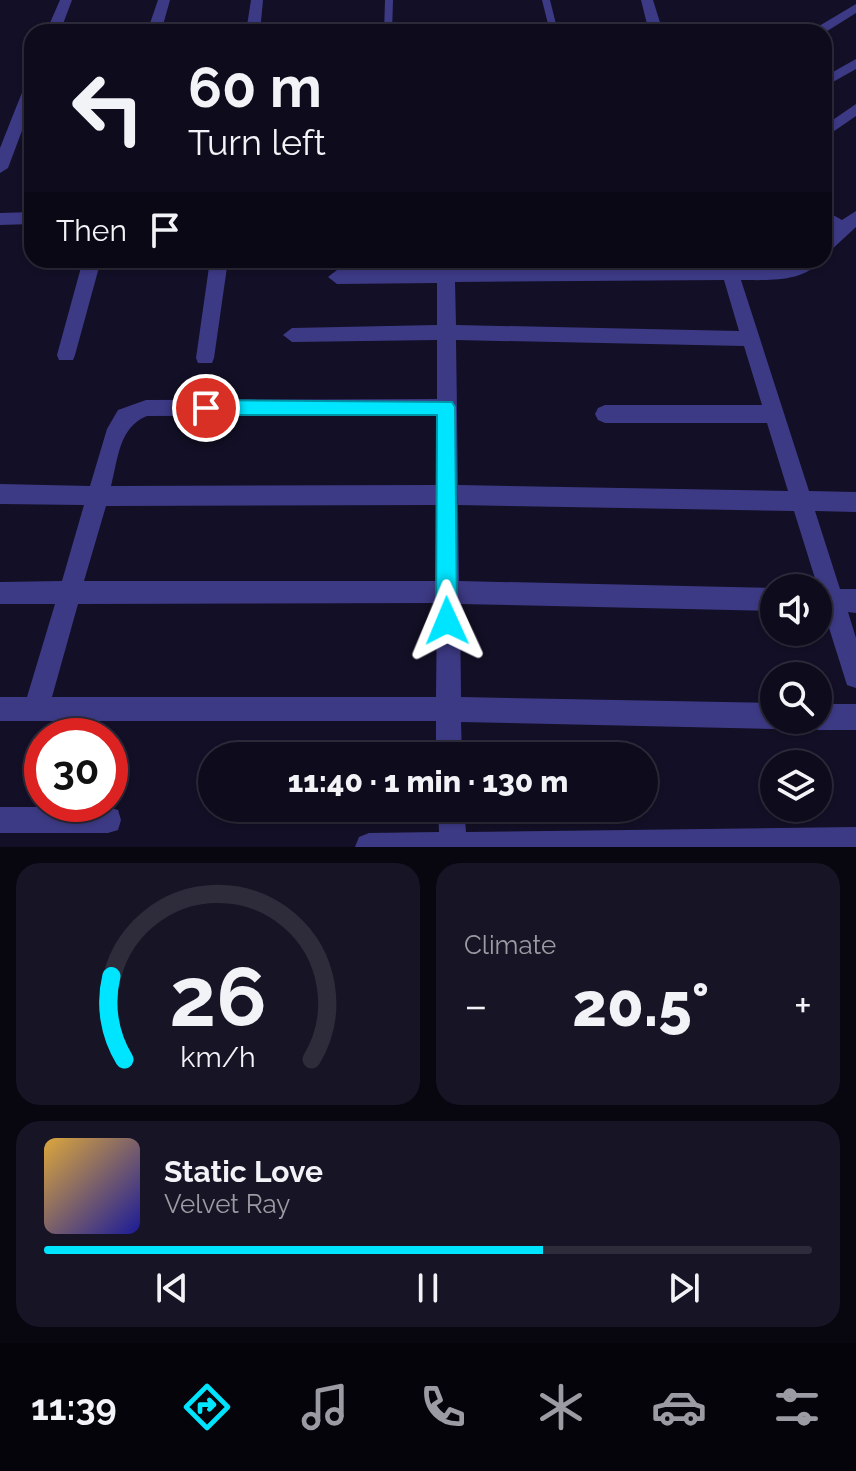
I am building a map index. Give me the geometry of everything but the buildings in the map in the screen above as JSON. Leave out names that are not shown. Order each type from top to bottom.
[{"type":"street","points":[[56,24],[66,0]]},
{"type":"street","points":[[156,24],[164,0]]},
{"type":"street","points":[[254,24],[257,0]]},
{"type":"street","points":[[647,0],[654,24]]},
{"type":"street","points":[[829,24],[856,8]]},
{"type":"street","points":[[832,78],[856,63]]},
{"type":"street","points":[[0,168],[24,106]]},
{"type":"street","points":[[832,127],[856,109]]},
{"type":"street","points":[[832,239],[856,217]]},
{"type":"street","points":[[0,219],[24,218]]},
{"type":"street","points":[[832,221],[843,229]]},
{"type":"street","points":[[66,355],[90,268]]},
{"type":"street","points":[[205,358],[218,268]]},
{"type":"street","points":[[337,277],[446,269],[587,268]]},
{"type":"street","points":[[728,268],[800,502],[818,574]]},
{"type":"street","points":[[736,268],[774,273],[797,268]]},
{"type":"street","points":[[446,269],[449,742]]},
{"type":"street","points":[[292,335],[446,332],[749,339]]},
{"type":"street","points":[[36,709],[117,429],[125,416],[134,410],[446,407]]},
{"type":"street","points":[[605,414],[772,414]]},
{"type":"street","points":[[0,494],[445,495],[856,502]]},
{"type":"street","points":[[0,593],[446,592],[760,599]]},
{"type":"street","points":[[832,600],[856,601]]},
{"type":"street","points":[[832,617],[856,676]]},
{"type":"street","points":[[0,709],[448,709],[760,716]]},
{"type":"street","points":[[832,717],[856,717]]},
{"type":"street","points":[[0,820],[24,820]]},
{"type":"street","points":[[451,822],[452,846]]},
{"type":"street","points":[[369,847],[856,841]]},
{"type":"lane","points":[[388,24],[389,0]]},
{"type":"lane","points":[[546,0],[552,24]]},
{"type":"route","points":[[206,408],[446,407],[447,621]]}]
